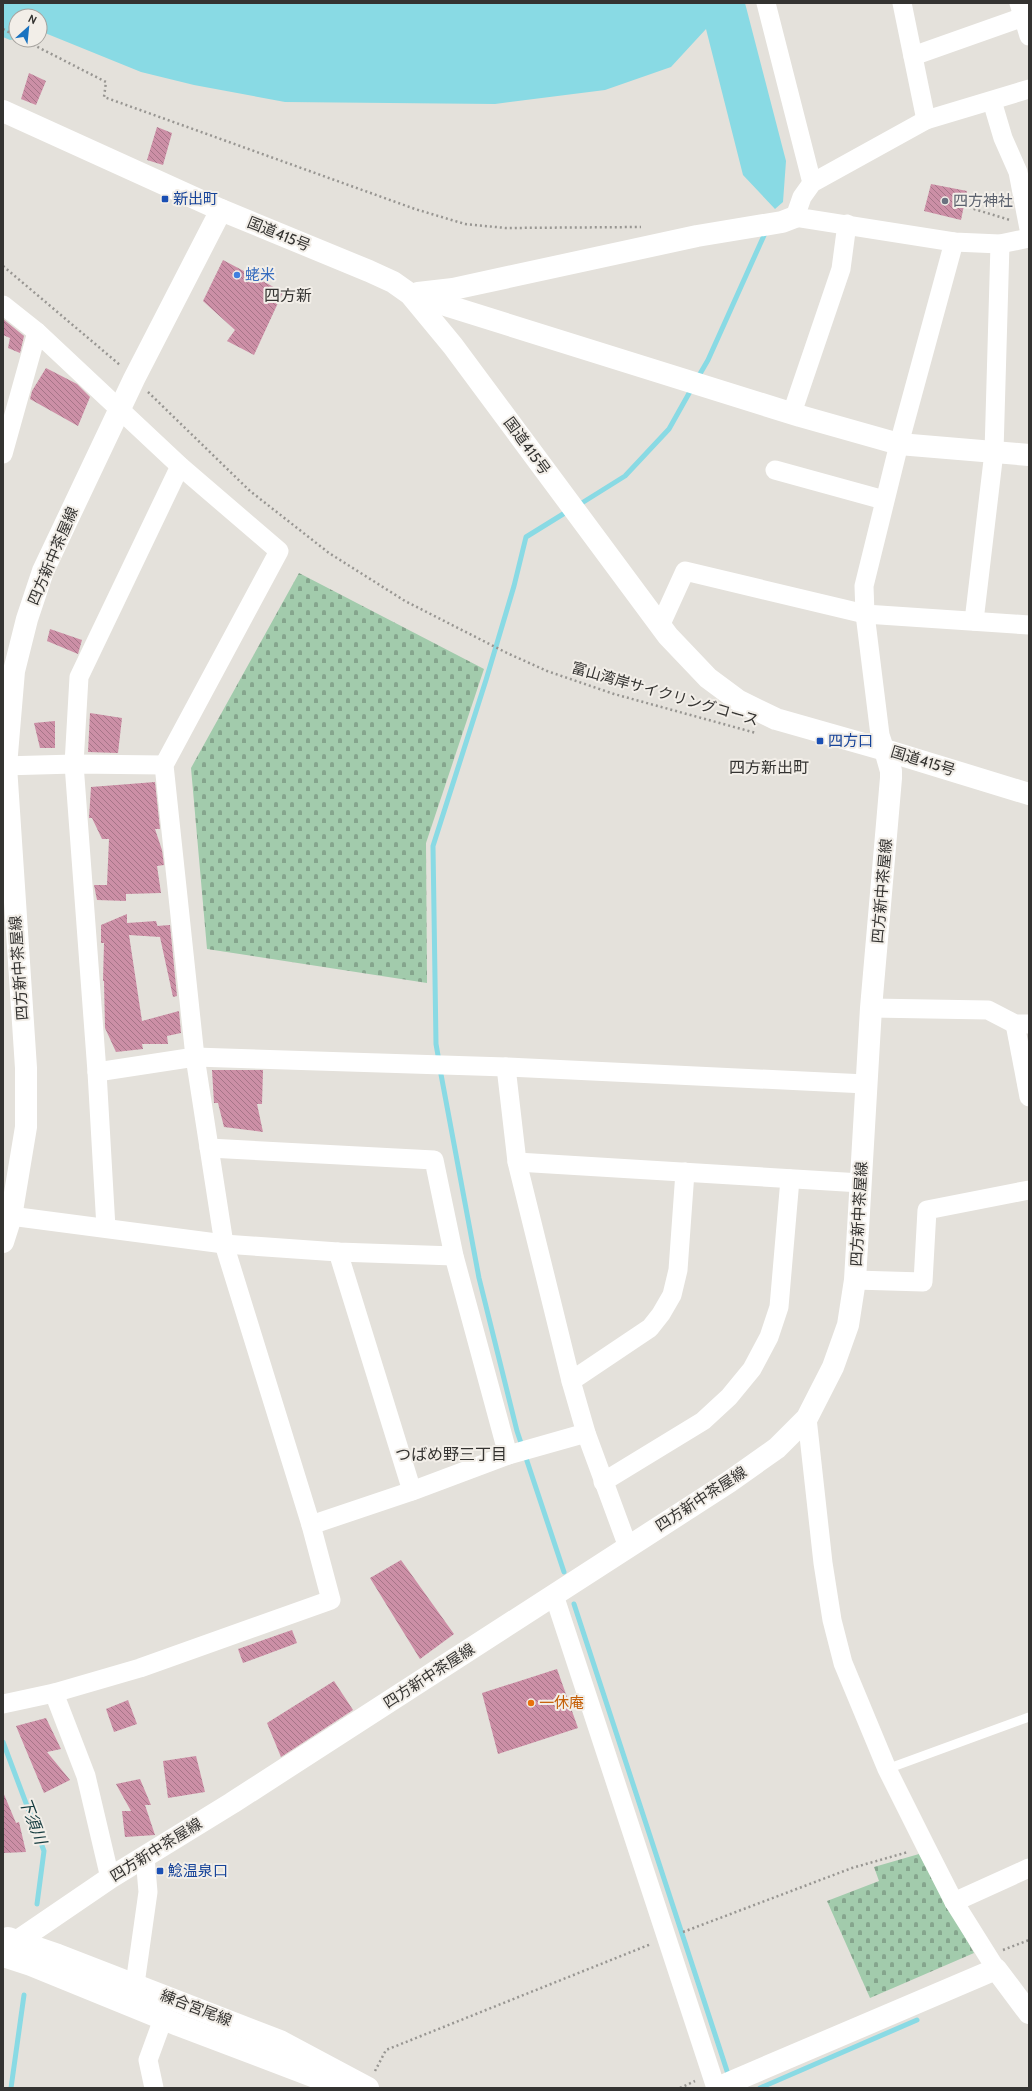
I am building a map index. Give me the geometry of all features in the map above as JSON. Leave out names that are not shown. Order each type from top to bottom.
[{"type":"main road","name":"国道415号","points":[[3,111],[221,210],[369,271],[393,282],[410,294],[453,346],[660,626],[681,652],[708,678],[739,701],[776,719],[885,750],[1029,794]]},
{"type":"main road","name":"四方新中茶屋線","points":[[3,1242],[26,1127],[26,1068],[4,766],[14,671],[27,619],[43,571],[120,409],[221,210]]},
{"type":"main road","points":[[410,294],[453,289],[697,236],[752,227],[788,219]]},
{"type":"main road","points":[[410,294],[683,380],[898,444],[1029,455]]},
{"type":"main road","name":"四方新中茶屋線","points":[[7,1946],[110,1878],[729,1482],[777,1448],[808,1418],[833,1367],[848,1325],[855,1280],[871,1008],[891,778],[891,771],[885,750]]},
{"type":"main road","name":"練合宮尾線","points":[[7,1946],[56,1954],[280,2041],[370,2082]]},
{"type":"main road","name":"練合宮尾線","points":[[7,1946],[31,1965],[163,2019],[346,2088]]},
{"type":"main road","points":[[710,2085],[996,1960],[1029,2013]]},
{"type":"street","points":[[766,3],[812,183]]},
{"type":"street","points":[[902,3],[926,120]]},
{"type":"street","points":[[913,56],[1024,12],[1029,36]]},
{"type":"street","points":[[992,102],[1003,138],[1020,170],[1029,231],[1000,244],[954,242],[848,224],[788,219],[812,183],[926,120],[992,102],[1029,89]]},
{"type":"street","points":[[792,413],[841,269],[848,224]]},
{"type":"street","points":[[885,750],[880,735],[865,614],[864,586],[898,444],[954,242]]},
{"type":"street","points":[[974,621],[994,452],[1000,244]]},
{"type":"street","points":[[3,304],[37,332],[180,466],[279,551],[164,765],[195,1057],[224,1244],[311,1525],[331,1600],[140,1668],[54,1693],[3,1704]]},
{"type":"street","points":[[3,454],[37,332]]},
{"type":"street","points":[[106,1228],[97,1072],[74,764],[79,677],[180,466]]},
{"type":"street","points":[[775,470],[884,500]]},
{"type":"street","points":[[660,626],[685,571],[865,614],[1029,625]]},
{"type":"street","points":[[4,766],[74,764],[164,765]]},
{"type":"street","points":[[871,1008],[988,1010],[1022,1024],[1029,1097]]},
{"type":"street","points":[[97,1072],[195,1057],[506,1067],[866,1084]]},
{"type":"street","points":[[506,1067],[517,1162],[571,1381],[586,1433],[628,1547]]},
{"type":"street","points":[[209,1148],[434,1160],[454,1256],[508,1455]]},
{"type":"street","points":[[517,1162],[861,1183]]},
{"type":"street","points":[[571,1381],[650,1328],[661,1314],[672,1295],[678,1270],[685,1172]]},
{"type":"street","points":[[603,1482],[704,1421],[729,1397],[752,1369],[769,1337],[779,1307],[790,1178]]},
{"type":"street","points":[[855,1280],[922,1282],[927,1210],[1029,1190]]},
{"type":"street","points":[[7,1216],[224,1244],[338,1252],[454,1256]]},
{"type":"street","points":[[338,1252],[412,1491]]},
{"type":"street","points":[[808,1418],[823,1563],[832,1620],[843,1663],[887,1769],[954,1902],[996,1960]]},
{"type":"street","points":[[311,1525],[412,1491],[508,1455],[586,1433]]},
{"type":"street","points":[[554,1595],[667,1938],[710,2085]]},
{"type":"street","points":[[54,1693],[86,1776],[110,1878]]},
{"type":"street","points":[[135,1984],[148,1892],[145,1857]]},
{"type":"street","points":[[954,1902],[1029,1868]]},
{"type":"street","points":[[154,2088],[148,2060],[163,2019]]},
{"type":"lane","points":[[887,1769],[1029,1717]]},
{"type":"path","points":[[40,48],[106,82],[104,97],[416,209],[465,224],[506,228],[649,227]]},
{"type":"path","points":[[964,206],[1029,231]]},
{"type":"path","points":[[3,266],[125,370]]},
{"type":"path","name":"富山湾岸サイクリングコース","points":[[146,390],[250,491],[329,553],[405,601],[507,653],[547,670],[614,694],[760,734]]},
{"type":"path","points":[[370,2082],[386,2050],[667,1938],[852,1868],[926,1847]]},
{"type":"path","points":[[996,1960],[1029,1940]]},
{"type":"path","points":[[680,2088],[710,2085]]},
{"type":"green space","points":[[299,573],[484,669],[426,843],[427,983],[207,949],[191,768]]},
{"type":"green space","points":[[919,1854],[974,1953],[870,1998],[827,1901],[879,1881],[874,1867]]},
{"type":"water","points":[[3,3],[745,3],[786,161],[783,202],[775,209],[743,175],[706,29],[671,67],[605,90],[495,104],[285,102],[194,85],[141,72],[48,34],[48,8],[8,8],[8,39],[3,37]]},
{"type":"building","points":[[29,73],[46,81],[36,105],[21,99]]},
{"type":"building","points":[[157,127],[172,133],[163,165],[147,160]]},
{"type":"building","points":[[931,184],[967,191],[961,220],[924,211]]},
{"type":"building","points":[[223,260],[283,292],[254,355],[227,341],[235,330],[203,301]]},
{"type":"building","points":[[3,319],[24,336],[20,353],[8,348],[10,338],[3,335]]},
{"type":"building","points":[[46,368],[77,384],[90,397],[78,426],[30,399],[32,391]]},
{"type":"building","points":[[50,629],[82,640],[78,654],[47,641]]},
{"type":"building","points":[[90,713],[122,718],[118,753],[88,752]]},
{"type":"building","points":[[55,721],[55,748],[40,748],[34,723]]},
{"type":"building","points":[[155,782],[160,829],[155,829],[162,850],[164,865],[157,866],[161,893],[126,894],[126,901],[97,900],[94,885],[107,885],[109,839],[102,839],[92,818],[89,818],[91,787]]},
{"type":"building","points":[[127,914],[127,923],[156,921],[157,926],[170,925],[177,996],[173,997],[160,937],[129,935],[142,1021],[179,1011],[181,1033],[167,1036],[168,1044],[142,1044],[143,1049],[116,1052],[105,1028],[103,981],[104,943],[101,943],[101,925]]},
{"type":"building","points":[[212,1070],[263,1070],[262,1104],[257,1104],[263,1132],[224,1127],[218,1103],[214,1103]]},
{"type":"building","points":[[401,1560],[454,1634],[420,1659],[370,1578]]},
{"type":"building","points":[[292,1630],[297,1643],[243,1663],[238,1649]]},
{"type":"building","points":[[557,1669],[578,1728],[498,1754],[482,1693]]},
{"type":"building","points":[[334,1681],[353,1710],[281,1757],[267,1723]]},
{"type":"building","points":[[128,1700],[137,1724],[114,1732],[106,1709]]},
{"type":"building","points":[[46,1718],[61,1749],[47,1752],[70,1780],[44,1793],[16,1726]]},
{"type":"building","points":[[196,1756],[205,1792],[168,1798],[163,1761]]},
{"type":"building","points":[[140,1779],[151,1805],[145,1805],[155,1835],[125,1837],[122,1811],[131,1811],[116,1784]]},
{"type":"building","points":[[3,1792],[16,1823],[19,1822],[26,1852],[3,1853]]},
{"type":"waterway","points":[[697,379],[708,360],[766,231]]},
{"type":"waterway","points":[[577,506],[625,476],[669,429],[692,388]]},
{"type":"waterway","points":[[439,1061],[436,1044],[433,846],[486,680],[514,586],[526,537],[568,511]]},
{"type":"waterway","points":[[440,1069],[479,1278],[517,1431],[564,1572]]},
{"type":"waterway","points":[[574,1604],[728,2074]]},
{"type":"waterway","name":"下須川","points":[[3,1742],[44,1851],[37,1904]]},
{"type":"waterway","name":"下須川","points":[[11,2088],[24,1995]]},
{"type":"waterway","points":[[760,2088],[917,2020]]},
{"type":"place","name":"新出町","points":[[165,199]]},
{"type":"place","name":"四方神社","points":[[945,201]]},
{"type":"place","name":"蛯米","points":[[237,275]]},
{"type":"place","name":"四方口","points":[[820,741]]},
{"type":"place","name":"一休庵","points":[[531,1703]]},
{"type":"place","name":"鯰温泉口","points":[[160,1871]]},
{"type":"district","name":"四方新","points":[[288,295]]},
{"type":"district","name":"四方新出町","points":[[769,767]]},
{"type":"district","name":"つばめ野三丁目","points":[[451,1454]]}]
